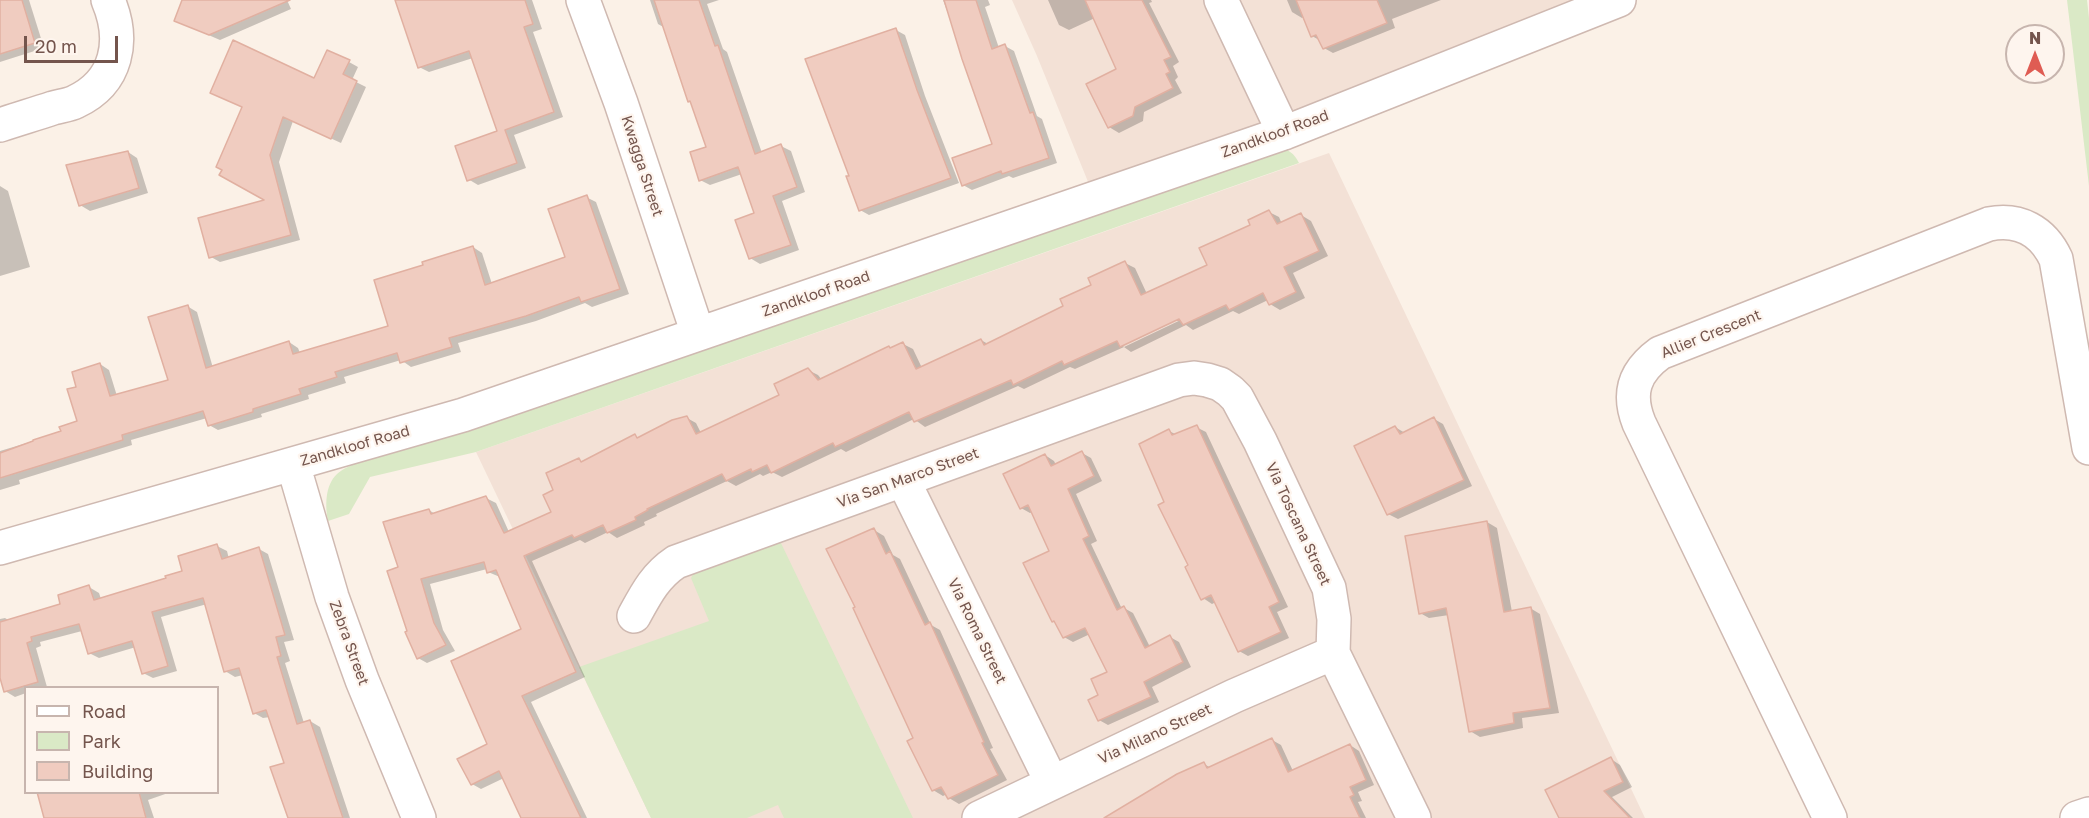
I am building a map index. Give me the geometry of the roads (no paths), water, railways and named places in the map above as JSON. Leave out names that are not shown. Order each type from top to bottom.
[{"type":"street","points":[[0,125],[75,102],[96,87],[109,72],[117,53],[118,37],[113,11],[108,0]]},
{"type":"street","name":"Kwagga Street","points":[[583,0],[621,103],[698,334]]},
{"type":"street","points":[[1221,0],[1284,133]]},
{"type":"street","name":"Zandkloof Road","points":[[0,548],[463,415],[1284,133],[1619,0]]},
{"type":"street","name":"Allier Crescent","points":[[1830,818],[1639,423],[1634,409],[1633,394],[1636,380],[1642,369],[1660,353],[1989,224],[2012,222],[2024,225],[2039,235],[2051,248],[2056,259],[2089,448]]},
{"type":"street","name":"Via San Marco Street","points":[[634,616],[651,585],[662,571],[676,562],[1179,380],[1194,378],[1207,380]]},
{"type":"street","name":"Via Toscana Street","points":[[1207,380],[1220,384],[1237,398],[1260,441],[1329,588],[1334,619],[1333,653],[1414,818]]},
{"type":"street","name":"Zebra Street","points":[[293,464],[332,597],[362,681],[419,818]]},
{"type":"street","name":"Via Roma Street","points":[[903,480],[1052,783]]},
{"type":"street","name":"Via Milano Street","points":[[979,818],[1234,696],[1333,653]]},
{"type":"street","points":[[2077,818],[2089,814]]}]
